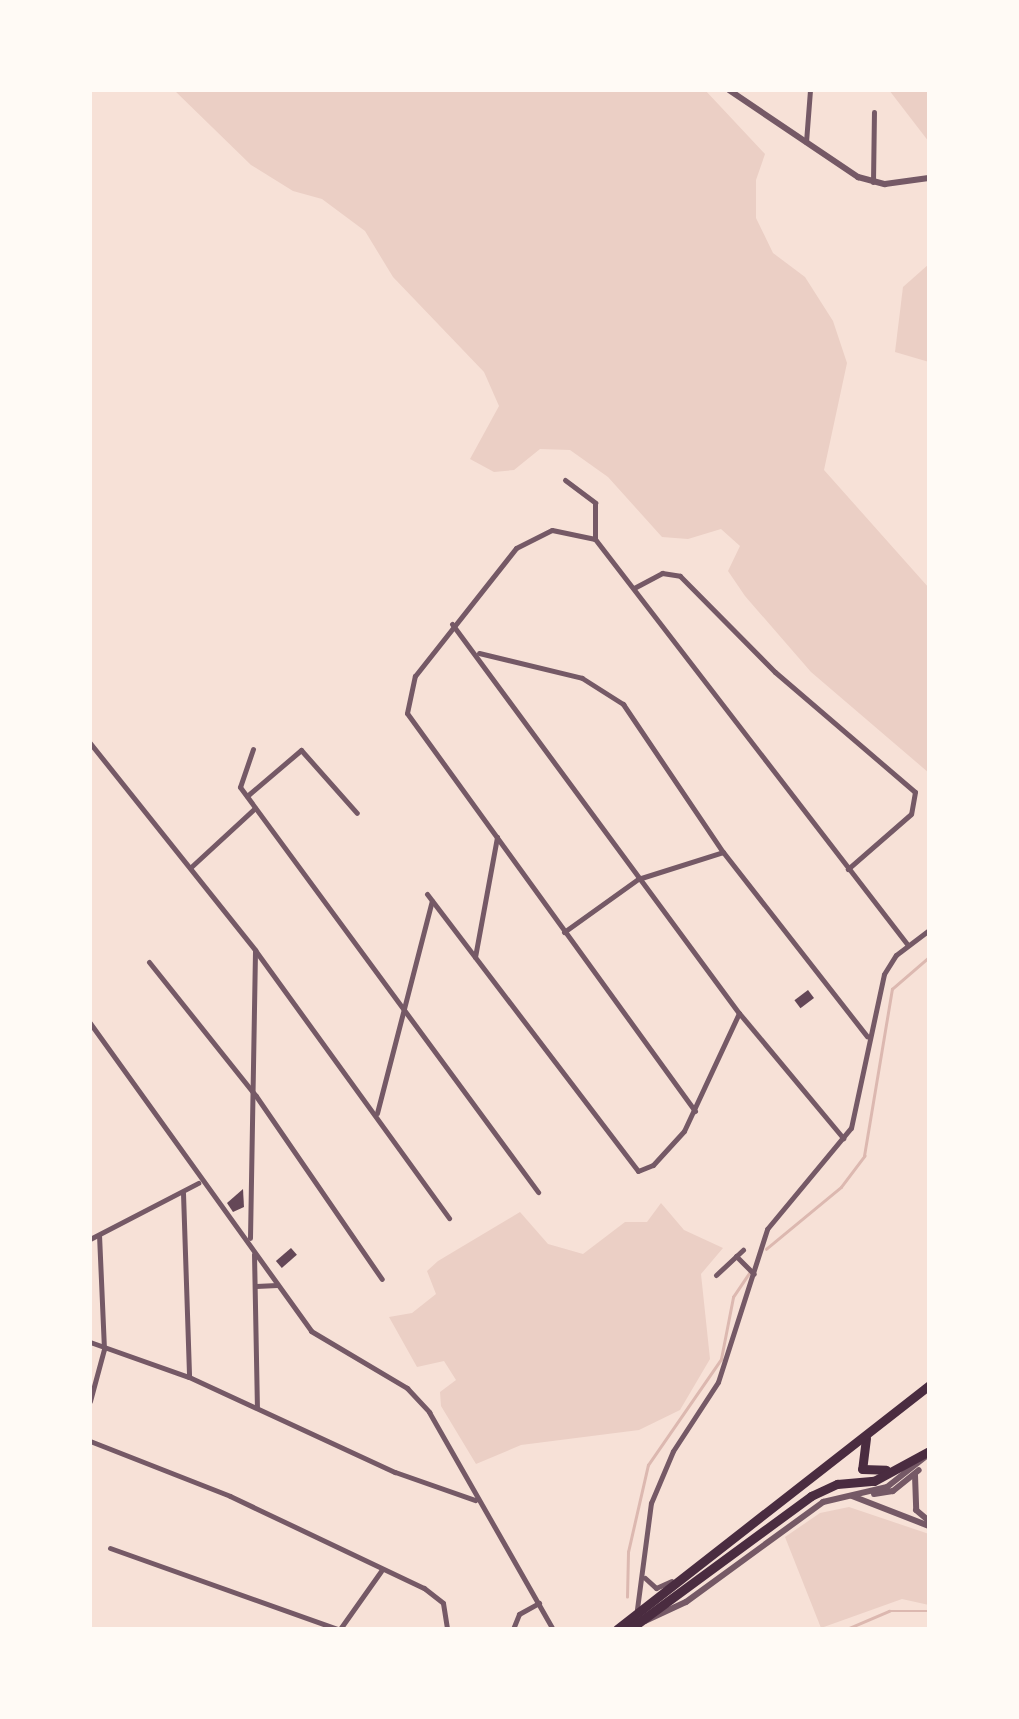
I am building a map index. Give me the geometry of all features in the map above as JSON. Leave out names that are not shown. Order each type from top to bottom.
[{"type":"highway","points":[[617,1629],[929,1388]]},
{"type":"highway","points":[[866,1435],[860,1462],[866,1473],[910,1462]]},
{"type":"highway","points":[[632,1627],[810,1496],[837,1484],[874,1480],[929,1454]]},
{"type":"street","points":[[729,90],[806,145],[873,182],[929,178]]},
{"type":"street","points":[[806,145],[810,90]]},
{"type":"street","points":[[873,182],[874,112]]},
{"type":"street","points":[[565,480],[594,504],[595,539],[907,944]]},
{"type":"street","points":[[595,539],[552,530],[528,540],[500,562],[416,676],[406,706],[695,1111]]},
{"type":"street","points":[[634,588],[662,573],[688,582],[788,684],[915,792],[911,814],[848,869]]},
{"type":"street","points":[[452,624],[738,1013],[843,1138]]},
{"type":"street","points":[[476,652],[601,686],[652,743],[723,852],[867,1036]]},
{"type":"street","points":[[90,744],[255,950],[378,1114],[449,1218]]},
{"type":"street","points":[[253,749],[238,780],[248,796],[538,1192]]},
{"type":"street","points":[[248,796],[301,750],[356,812]]},
{"type":"street","points":[[191,867],[256,808]]},
{"type":"street","points":[[475,957],[497,837]]},
{"type":"street","points":[[564,932],[638,879],[723,852]]},
{"type":"street","points":[[378,1114],[400,1007],[430,897],[628,1164],[642,1171],[653,1165],[695,1111],[738,1013]]},
{"type":"street","points":[[636,1612],[651,1503],[673,1450],[718,1382],[767,1228],[851,1128],[867,1036],[884,974],[907,944],[929,930]]},
{"type":"street","points":[[255,950],[256,1096],[250,1238],[256,1286],[256,1408]]},
{"type":"street","points":[[149,962],[256,1096],[382,1279]]},
{"type":"street","points":[[90,1023],[199,1182],[250,1238]]},
{"type":"street","points":[[90,1238],[183,1194],[199,1182]]},
{"type":"street","points":[[183,1194],[189,1376]]},
{"type":"street","points":[[90,1401],[104,1348],[98,1236]]},
{"type":"street","points":[[716,1275],[743,1250]]},
{"type":"street","points":[[254,1251],[318,1339],[380,1370],[420,1401],[553,1629]]},
{"type":"street","points":[[736,1256],[754,1274]]},
{"type":"street","points":[[256,1286],[280,1286]]},
{"type":"street","points":[[90,1342],[189,1376],[395,1472],[478,1500]]},
{"type":"street","points":[[90,1441],[230,1496],[437,1596],[448,1629]]},
{"type":"street","points":[[632,1627],[686,1602],[823,1502],[893,1491],[915,1475],[929,1454]]},
{"type":"street","points":[[868,1493],[903,1478],[929,1454]]},
{"type":"street","points":[[915,1475],[914,1502],[929,1524]]},
{"type":"street","points":[[850,1495],[929,1524]]},
{"type":"street","points":[[110,1548],[338,1629],[381,1571]]},
{"type":"street","points":[[644,1575],[660,1588],[704,1560]]},
{"type":"street","points":[[513,1629],[519,1614],[539,1603]]},
{"type":"shaded area","points":[[174,90],[705,90],[765,154],[756,180],[756,218],[773,253],[805,277],[833,321],[847,363],[824,470],[929,588],[929,773],[811,672],[745,596],[728,571],[740,546],[721,529],[688,539],[662,537],[608,477],[570,450],[540,449],[514,470],[494,472],[470,459],[499,406],[484,372],[393,277],[365,231],[322,199],[293,191],[251,165]]},
{"type":"shaded area","points":[[889,90],[929,90],[929,142]]},
{"type":"shaded area","points":[[929,264],[929,362],[895,352],[903,287]]},
{"type":"shaded area","points":[[661,1203],[684,1230],[723,1248],[701,1274],[710,1359],[680,1410],[639,1430],[521,1445],[476,1464],[441,1406],[440,1392],[456,1380],[444,1361],[417,1367],[389,1317],[412,1313],[436,1294],[427,1271],[438,1261],[520,1212],[548,1244],[583,1254],[625,1222],[647,1222]]},
{"type":"shaded area","points":[[849,1507],[929,1534],[929,1605],[902,1599],[821,1628],[785,1537],[820,1513]]},
{"type":"building","points":[[808,990],[814,998],[800,1008],[794,1000]]},
{"type":"building","points":[[243,1189],[244,1207],[233,1212],[227,1203]]},
{"type":"building","points":[[291,1248],[297,1255],[282,1268],[276,1261]]},
{"type":"waterway","points":[[766,1249],[841,1187],[864,1156],[892,989],[929,957]]},
{"type":"waterway","points":[[627,1597],[628,1552],[648,1465],[721,1359],[733,1297],[749,1273]]},
{"type":"waterway","points":[[847,1629],[889,1611],[929,1611]]}]
